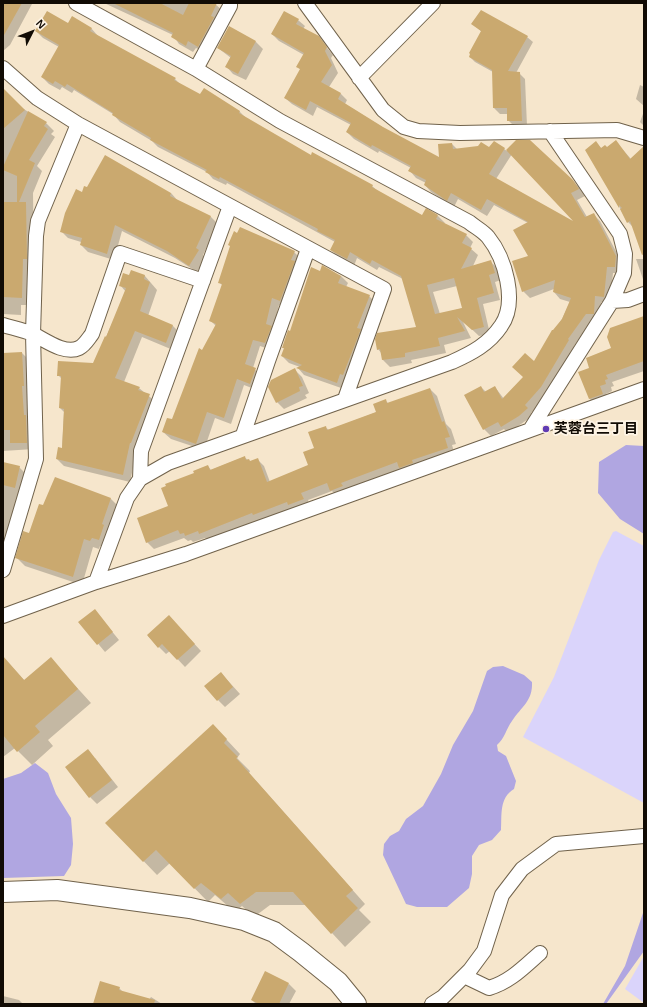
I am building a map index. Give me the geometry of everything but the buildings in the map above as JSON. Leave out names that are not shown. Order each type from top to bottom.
[{"type":"street","points":[[76,3],[196,69],[280,121],[469,222],[487,236],[499,252],[506,269],[508,306],[502,326],[488,342],[472,353],[452,362],[243,435],[168,463],[140,479],[127,498],[96,582]]},
{"type":"street","points":[[196,69],[230,6],[230,3]]},
{"type":"street","points":[[305,3],[382,110],[396,122],[418,131],[460,133],[617,130],[644,138]]},
{"type":"street","points":[[359,78],[433,3]]},
{"type":"street","points":[[3,68],[37,98],[78,124],[384,289],[345,399]]},
{"type":"street","points":[[3,570],[36,459],[33,334],[36,236],[38,221],[78,124]]},
{"type":"street","points":[[530,430],[612,301],[624,273],[625,254],[620,234],[550,131]]},
{"type":"street","points":[[140,479],[141,451],[230,206]]},
{"type":"street","points":[[243,435],[308,249]]},
{"type":"street","points":[[3,325],[33,334],[50,344],[69,349],[78,348],[86,343],[92,334],[120,253],[203,281]]},
{"type":"street","points":[[612,301],[628,300],[644,294]]},
{"type":"street","points":[[3,616],[96,582],[186,554],[644,389]]},
{"type":"street","points":[[432,1004],[444,997],[464,976],[484,951],[502,895],[522,869],[556,844],[644,836]]},
{"type":"street","points":[[3,892],[57,890],[190,908],[244,920],[274,932],[301,952],[338,982],[356,1004]]},
{"type":"street","points":[[464,976],[489,988],[501,985],[512,978],[540,953]]},
{"type":"shaded area","points":[[626,445],[644,446],[644,534],[620,519],[598,493],[599,462]]},
{"type":"shaded area","points":[[616,531],[644,546],[644,803],[523,737],[554,677],[599,560],[613,532]]},
{"type":"shaded area","points":[[503,666],[524,675],[532,682],[532,689],[526,703],[512,721],[497,745],[498,751],[506,756],[516,781],[514,789],[506,797],[502,807],[501,830],[492,840],[479,845],[472,856],[472,874],[469,888],[447,907],[417,907],[406,904],[383,855],[384,844],[390,836],[399,831],[406,819],[423,806],[441,774],[453,745],[473,711],[487,671],[493,667]]},
{"type":"shaded area","points":[[35,763],[48,773],[56,794],[71,818],[73,844],[71,865],[64,876],[3,878],[3,779],[21,773]]},
{"type":"shaded area","points":[[644,910],[644,951],[606,1004],[603,1004],[625,966]]},
{"type":"shaded area","points":[[644,956],[644,1003],[625,989]]},
{"type":"place","name":"芙蓉台三丁目","points":[[546,429]]}]
